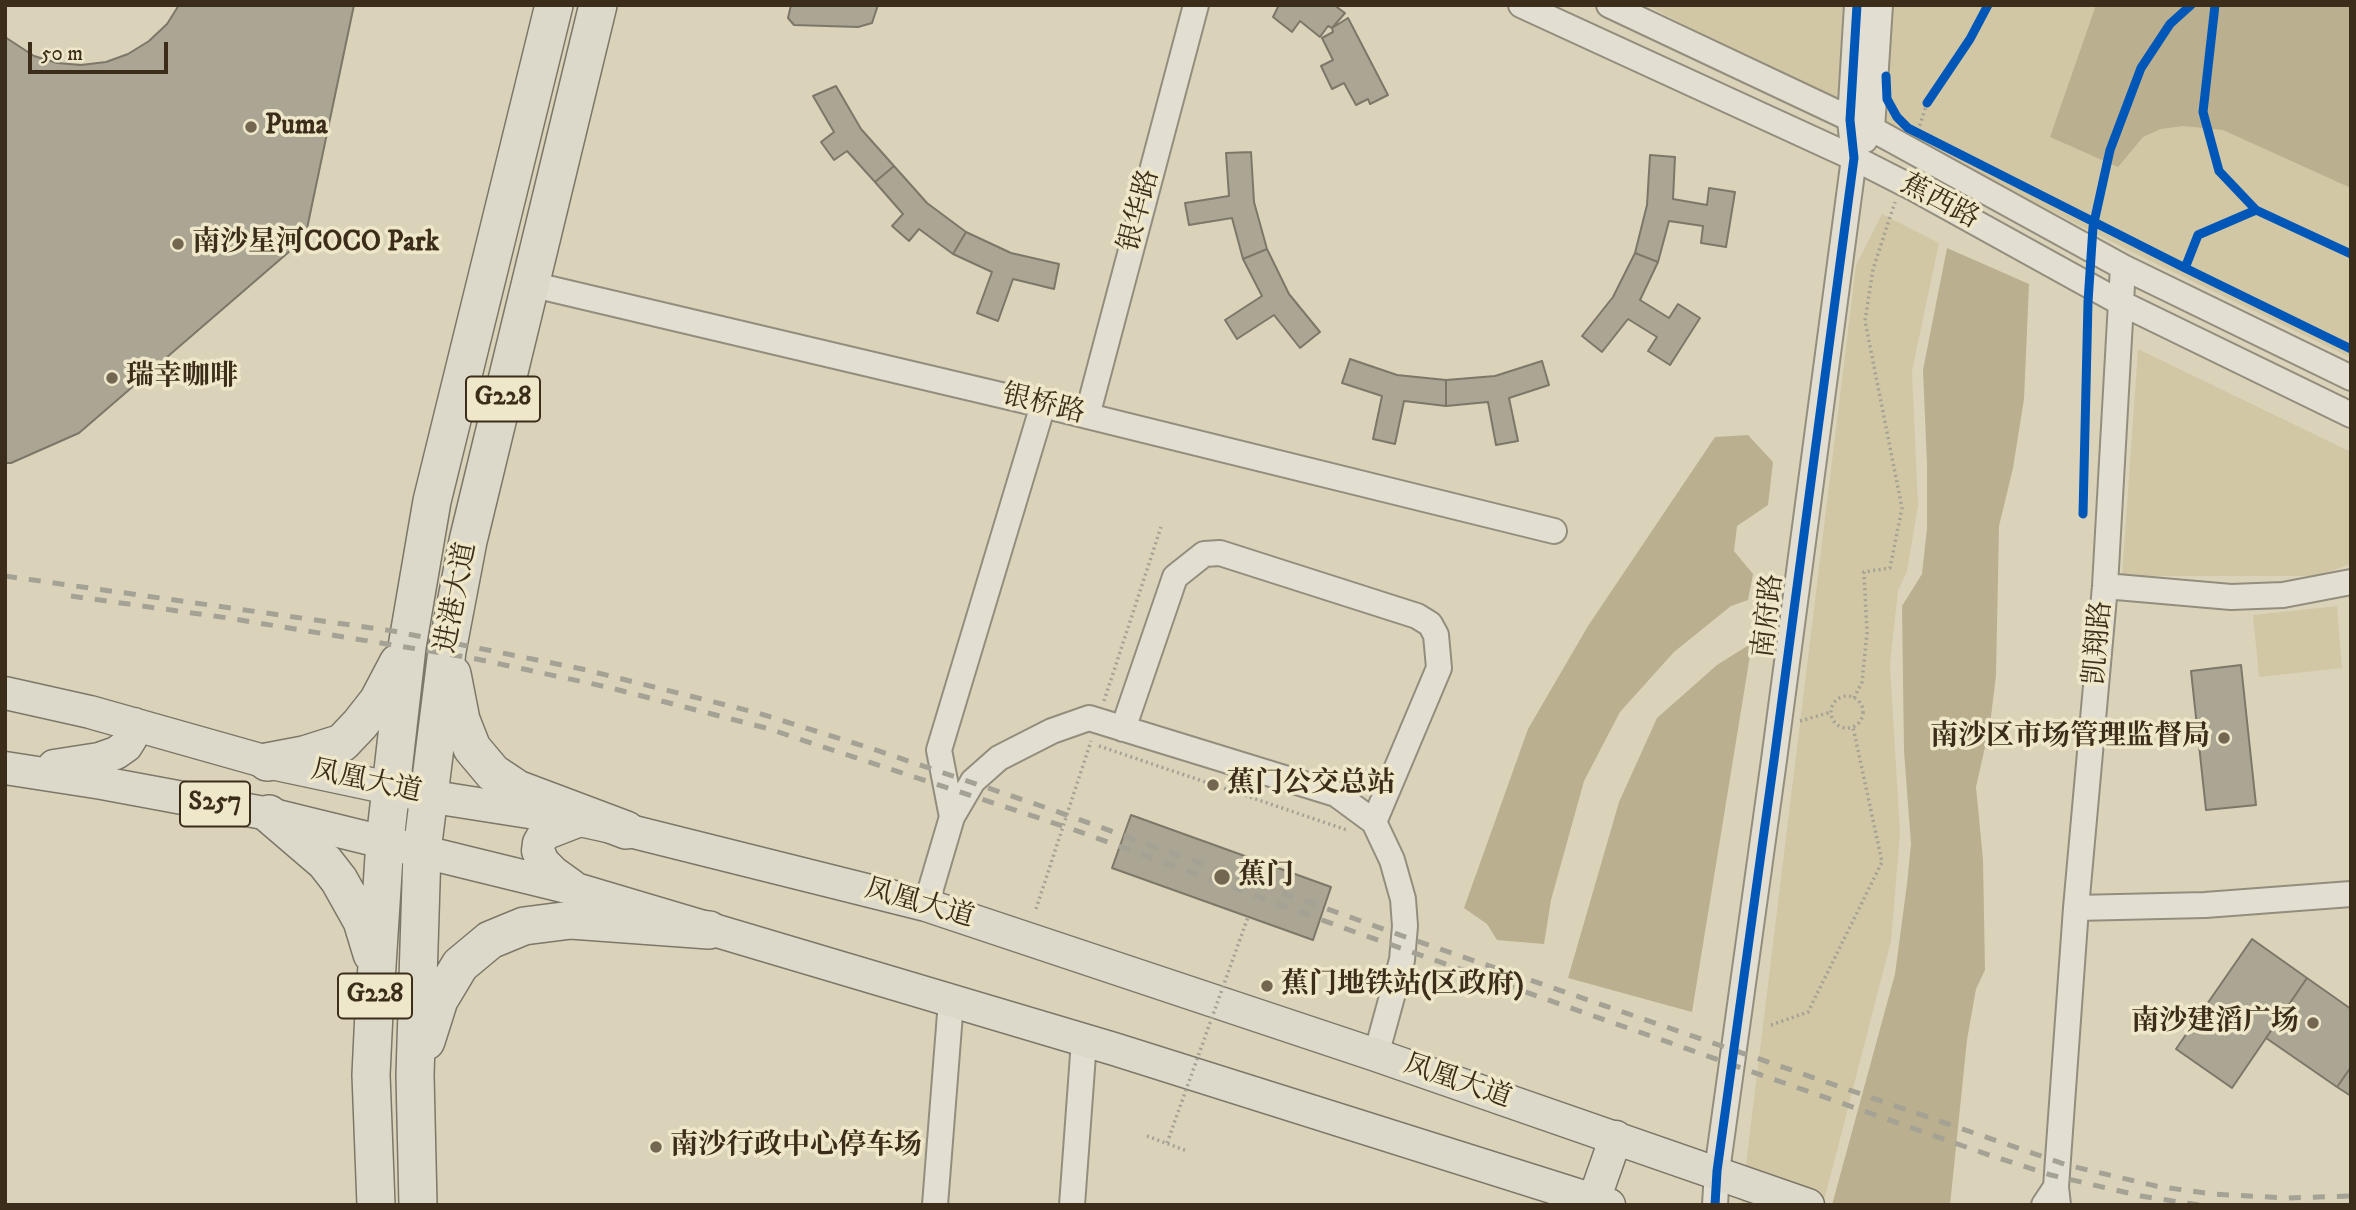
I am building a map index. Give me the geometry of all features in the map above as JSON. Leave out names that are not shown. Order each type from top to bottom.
[{"type":"highway","name":"进港大道","points":[[376,1205],[371,1075],[374,1012],[385,841],[407,647],[432,501],[554,5]]},
{"type":"highway","name":"进港大道","points":[[418,1205],[415,1075],[422,850],[447,651],[468,541],[598,5]]},
{"type":"highway","points":[[267,762],[304,755],[342,743],[378,701],[407,647]]},
{"type":"highway","points":[[447,651],[461,720],[472,748],[493,773],[517,789],[626,830]]},
{"type":"highway","points":[[269,814],[324,862],[344,887],[362,921],[377,971]]},
{"type":"highway","points":[[415,1075],[439,1000],[460,965],[490,940],[524,926],[571,920],[709,930]]},
{"type":"highway","points":[[374,1012],[392,1000],[409,1004],[416,1013]]},
{"type":"main road","name":"凤凰大道","points":[[5,693],[90,712],[267,762],[427,796],[580,820],[926,905],[1376,1055],[1717,1171],[1808,1205]]},
{"type":"main road","points":[[15,770],[99,759],[117,753],[131,738],[134,724]]},
{"type":"main road","name":"凤凰大道","points":[[15,770],[269,814],[579,890],[1084,1041],[1601,1202]]},
{"type":"main road","points":[[579,890],[542,862],[538,850],[544,834],[580,820]]},
{"type":"main road","points":[[1601,1202],[1616,1137]]},
{"type":"street","name":"银华路","points":[[1087,416],[1196,5]]},
{"type":"street","name":"蕉西路","points":[[1521,5],[1853,158],[2121,303],[2351,415]]},
{"type":"street","name":"蕉西路","points":[[1609,5],[1861,125],[1929,150],[2123,267],[2351,378]]},
{"type":"street","points":[[1857,5],[1867,34]]},
{"type":"street","points":[[1867,34],[1880,5]]},
{"type":"street","name":"南府路","points":[[1715,1205],[1717,1171],[1853,158],[1861,125],[1867,34]]},
{"type":"street","name":"凯翔路","points":[[2052,1199],[2105,586],[2123,267]]},
{"type":"street","name":"银桥路","points":[[530,284],[1043,405],[1554,531]]},
{"type":"street","points":[[952,817],[939,750],[1043,405]]},
{"type":"street","points":[[1123,729],[1175,577],[1204,554],[1220,553],[1417,616],[1430,624],[1436,635],[1439,668],[1365,828]]},
{"type":"street","points":[[2105,586],[2231,597],[2283,594],[2351,582]]},
{"type":"street","points":[[926,905],[952,817],[973,781],[999,758],[1052,731],[1089,718],[1336,794],[1392,860],[1403,899],[1405,926],[1402,960],[1376,1055]]},
{"type":"street","points":[[2076,908],[2205,905],[2351,894]]},
{"type":"street","points":[[935,1205],[951,1001]]},
{"type":"street","points":[[1072,1205],[1084,1041]]},
{"type":"path","points":[[1918,134],[1927,103],[1934,93]]},
{"type":"path","points":[[1908,128],[1918,134],[1929,150]]},
{"type":"path","points":[[1854,698],[1862,682],[1867,633],[1864,572],[1890,568],[1902,508],[1865,321],[1873,269],[1907,186]]},
{"type":"path","points":[[1854,698],[1861,705],[1862,716],[1853,727],[1837,726],[1831,712],[1832,706],[1839,699],[1854,698]]},
{"type":"path","points":[[1800,721],[1831,712]]},
{"type":"path","points":[[1771,1025],[1808,1012],[1882,862],[1853,727]]},
{"type":"path","points":[[1090,743],[1365,828]]},
{"type":"path","points":[[1167,1143],[1248,917]]},
{"type":"path","points":[[1147,1136],[1187,1151]]},
{"type":"shaded area","points":[[1646,5],[2351,5],[2351,358],[2134,253]]},
{"type":"shaded area","points":[[2096,5],[2351,5],[2351,188],[2223,130],[2183,126],[2161,129],[2143,137],[2118,167],[2050,137]]},
{"type":"shaded area","points":[[1882,214],[1939,243],[1912,371],[1918,506],[1907,571],[1898,591],[1890,664],[1900,833],[1891,941],[1823,1205],[1741,1205],[1856,265]]},
{"type":"shaded area","points":[[1947,248],[2029,284],[2024,399],[2013,468],[1999,526],[1996,675],[1990,725],[1976,787],[1983,860],[1985,970],[1976,989],[1967,1040],[1950,1205],[1832,1205],[1895,974],[1907,884],[1911,844],[1904,751],[1902,606],[1922,574],[1927,528],[1923,370]]},
{"type":"shaded area","points":[[2138,349],[2351,452],[2351,564],[2317,576],[2122,576]]},
{"type":"shaded area","points":[[1748,435],[1773,462],[1768,505],[1737,526],[1734,551],[1753,574],[1748,600],[1731,606],[1674,652],[1620,712],[1584,781],[1551,900],[1544,944],[1497,940],[1487,924],[1464,908],[1528,729],[1588,626],[1715,437]]},
{"type":"shaded area","points":[[2337,606],[2342,668],[2259,677],[2253,615]]},
{"type":"shaded area","points":[[1752,643],[1692,1012],[1568,978],[1619,802],[1657,718],[1717,665]]},
{"type":"building","name":"南沙星河COCO Park","points":[[179,5],[354,5],[305,238],[79,433],[11,463],[5,463],[5,37],[34,56],[57,63],[81,65],[106,62],[128,54],[149,41],[167,24]]},
{"type":"building","points":[[791,5],[878,5],[872,23],[858,27],[794,25],[788,18]]},
{"type":"building","points":[[1279,5],[1334,5],[1345,13],[1332,28],[1328,26],[1320,37],[1300,21],[1292,32],[1273,17]]},
{"type":"building","points":[[1348,18],[1388,95],[1370,104],[1368,99],[1356,105],[1344,83],[1332,89],[1321,66],[1333,60],[1322,38]]},
{"type":"building","points":[[836,86],[861,129],[894,166],[875,182],[847,151],[834,160],[821,142],[834,132],[813,96]]},
{"type":"building","points":[[1251,152],[1254,202],[1267,249],[1243,259],[1232,218],[1189,225],[1185,203],[1229,196],[1226,153]]},
{"type":"building","points":[[1650,155],[1675,157],[1673,199],[1707,205],[1709,188],[1735,192],[1726,247],[1701,243],[1703,226],[1669,221],[1658,262],[1635,253],[1647,205]]},
{"type":"building","points":[[894,166],[927,203],[966,232],[953,254],[919,229],[909,241],[892,226],[903,214],[875,182]]},
{"type":"building","points":[[966,232],[1011,253],[1059,264],[1054,289],[1013,279],[998,321],[977,313],[992,272],[953,254]]},
{"type":"building","points":[[1267,249],[1289,294],[1320,332],[1300,348],[1274,315],[1237,339],[1225,320],[1262,296],[1243,259]]},
{"type":"building","points":[[1635,253],[1658,262],[1640,300],[1669,318],[1678,304],[1700,318],[1670,365],[1648,351],[1657,337],[1628,319],[1602,352],[1582,336],[1613,297]]},
{"type":"building","points":[[1350,359],[1397,375],[1446,380],[1446,406],[1404,401],[1395,444],[1373,439],[1382,396],[1342,383]]},
{"type":"building","points":[[1542,361],[1549,385],[1509,398],[1518,441],[1496,445],[1488,402],[1446,406],[1446,380],[1495,376]]},
{"type":"building","name":"南沙区市场管理监督局","points":[[2241,665],[2256,805],[2206,810],[2191,671]]},
{"type":"building","name":"蕉门","points":[[1131,815],[1331,887],[1313,940],[1112,868]]},
{"type":"building","points":[[2252,939],[2307,978],[2232,1088],[2176,1049]]},
{"type":"building","name":"南沙建滔广场","points":[[2307,978],[2351,1009],[2351,1067],[2337,1087],[2266,1038]]},
{"type":"building","points":[[2351,1067],[2351,1096],[2337,1087]]},
{"type":"railway","points":[[5,576],[393,631],[582,669],[758,713],[1050,809],[1411,939],[2067,1165],[2156,1186],[2212,1194],[2288,1198],[2351,1196]]},
{"type":"railway","points":[[71,596],[228,618],[472,658],[607,687],[766,728],[1072,829],[1355,932],[1986,1154],[2051,1175],[2141,1196],[2199,1205]]},
{"type":"cycle path","points":[[1715,1205],[1717,1171],[1854,158],[1850,120],[1857,5]]},
{"type":"cycle path","points":[[1927,103],[1970,39],[1988,5]]},
{"type":"cycle path","points":[[2083,514],[2088,302],[2093,227],[2110,150],[2141,68],[2170,24],[2191,5]]},
{"type":"cycle path","points":[[2215,5],[2203,112],[2219,171],[2256,210],[2351,254]]},
{"type":"cycle path","points":[[1886,76],[1887,99],[1897,117],[1908,128],[2351,349]]},
{"type":"cycle path","points":[[2185,268],[2198,235],[2256,210]]},
{"type":"place","name":"Puma","points":[[251,127]]},
{"type":"place","name":"南沙星河COCO Park","points":[[178,244]]},
{"type":"place","name":"瑞幸咖啡","points":[[112,378]]},
{"type":"place","name":"南沙区市场管理监督局","points":[[2224,738]]},
{"type":"place","name":"蕉门公交总站","points":[[1213,785]]},
{"type":"place","name":"蕉门","points":[[1222,877]]},
{"type":"place","name":"蕉门地铁站(区政府)","points":[[1267,986]]},
{"type":"place","name":"南沙建滔广场","points":[[2313,1023]]},
{"type":"place","name":"南沙行政中心停车场","points":[[656,1147]]}]
